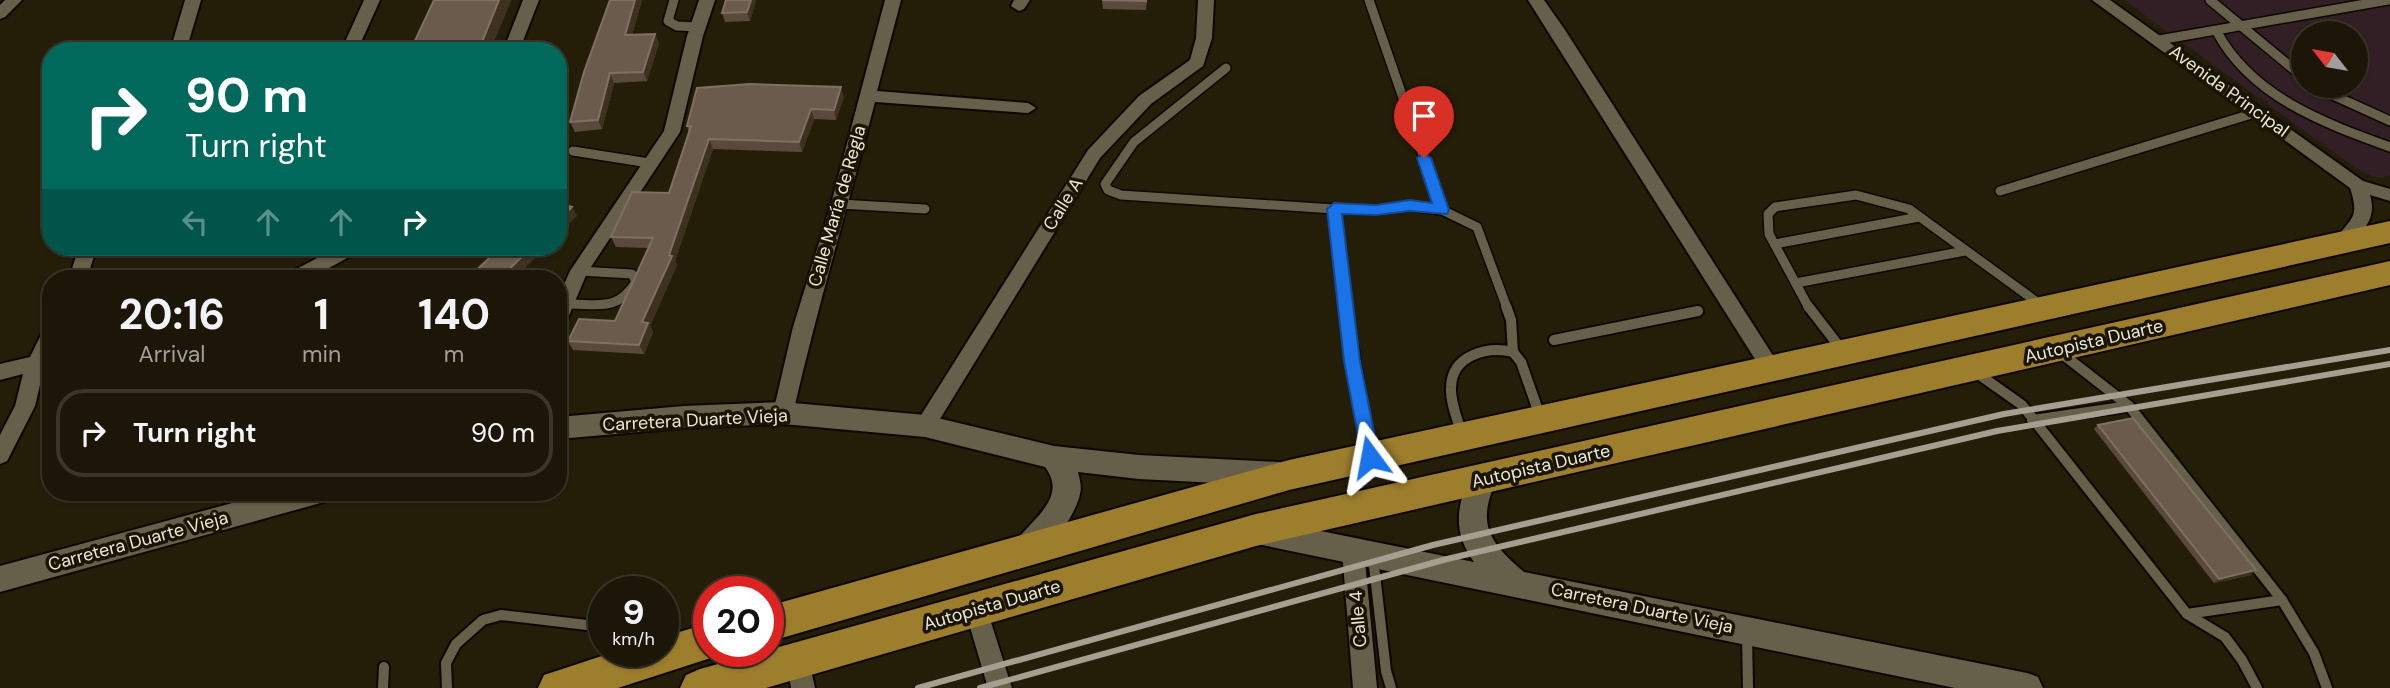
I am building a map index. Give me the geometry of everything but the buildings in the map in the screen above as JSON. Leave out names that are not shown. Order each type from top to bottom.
[{"type":"highway","points":[[784,619],[1289,475],[2390,232]]},
{"type":"highway","name":"Autopista Duarte","points":[[712,686],[801,674],[976,610],[1256,530],[2390,273]]},
{"type":"highway","points":[[558,688],[686,643]]},
{"type":"main road","name":"Carretera Duarte Vieja","points":[[567,427],[684,417],[783,413],[925,426],[1054,458],[1139,467],[1289,475]]},
{"type":"main road","points":[[1025,550],[1053,520],[1065,499],[1069,479],[1064,467],[1054,458]]},
{"type":"main road","points":[[1483,479],[1474,495],[1471,511],[1474,531],[1484,555],[1515,582]]},
{"type":"main road","name":"Carretera Duarte Vieja","points":[[0,579],[284,501]]},
{"type":"main road","name":"Carretera Duarte Vieja","points":[[1256,530],[2027,688]]},
{"type":"street","points":[[0,13],[14,0]]},
{"type":"street","points":[[181,42],[194,0]]},
{"type":"street","points":[[353,42],[372,0]]},
{"type":"street","points":[[515,42],[531,0]]},
{"type":"street","points":[[567,298],[579,271],[672,132],[707,0]]},
{"type":"street","name":"Calle María de Regla","points":[[783,413],[803,327],[840,204],[893,0]]},
{"type":"street","name":"Calle A","points":[[925,426],[1094,154],[1145,100],[1197,62],[1204,38],[1206,0]]},
{"type":"street","points":[[1536,0],[1772,370]]},
{"type":"street","name":"Avenida Principal","points":[[2100,0],[2357,185],[2390,195]]},
{"type":"street","points":[[868,96],[1028,108]]},
{"type":"street","points":[[2343,242],[2365,216],[2366,208],[2357,185]]},
{"type":"street","points":[[310,270],[336,256]]},
{"type":"street","points":[[0,372],[42,361]]},
{"type":"street","points":[[0,455],[42,365]]},
{"type":"street","name":"Calle 4","points":[[1363,552],[1364,688]]},
{"type":"street","points":[[976,610],[1000,688]]},
{"type":"lane","points":[[674,0],[668,21],[677,26],[698,27]]},
{"type":"lane","points":[[1369,0],[1442,210]]},
{"type":"lane","points":[[2210,0],[2291,67]]},
{"type":"lane","points":[[2159,40],[2388,0]]},
{"type":"lane","points":[[2217,32],[2234,60],[2253,78],[2277,94],[2317,116],[2390,147]]},
{"type":"lane","points":[[1226,68],[1134,142],[1105,184],[1108,190],[1121,195],[1334,209],[1376,210],[1410,206],[1442,210],[1476,227],[1510,320],[1513,352],[1521,362],[1541,420]]},
{"type":"lane","points":[[2339,98],[2390,121]]},
{"type":"lane","points":[[2000,191],[2258,112]]},
{"type":"lane","points":[[573,151],[649,163]]},
{"type":"lane","points":[[1843,352],[1828,335],[1769,234],[1768,214],[1775,207],[1856,195],[1891,202],[1909,209],[2045,307]]},
{"type":"lane","points":[[840,204],[925,209]]},
{"type":"lane","points":[[1334,209],[1350,348],[1370,457]]},
{"type":"lane","points":[[1775,244],[1919,216]]},
{"type":"lane","points":[[1796,283],[1965,251]]},
{"type":"lane","points":[[567,311],[617,303],[636,282],[632,274],[579,271]]},
{"type":"lane","points":[[1554,340],[1698,312]]},
{"type":"lane","points":[[1463,437],[1451,389],[1455,372],[1465,360],[1477,352],[1489,349],[1513,352]]},
{"type":"lane","points":[[2057,349],[2129,406],[2282,600],[2305,634],[2324,674],[2327,688]]},
{"type":"lane","points":[[1970,369],[2022,405],[2187,614],[2225,637],[2242,660],[2257,688]]},
{"type":"lane","points":[[2032,420],[2129,406]]},
{"type":"lane","points":[[1363,552],[1391,688]]},
{"type":"lane","points":[[2187,614],[2282,600]]},
{"type":"lane","points":[[447,688],[446,663],[456,644],[483,620],[501,615],[588,625]]},
{"type":"lane","points":[[1747,630],[1748,688]]},
{"type":"lane","points":[[383,688],[384,667]]},
{"type":"shaded area","points":[[2124,0],[2390,0],[2390,175],[2382,178],[2357,169]]},
{"type":"railway","points":[[918,688],[1433,545],[2004,414],[2390,350]]},
{"type":"railway","points":[[980,688],[1447,559],[1997,431],[2390,364]]},
{"type":"route","points":[[1370,457],[1352,361],[1334,209],[1376,210],[1388,206],[1410,206],[1442,210],[1424,158]]}]
